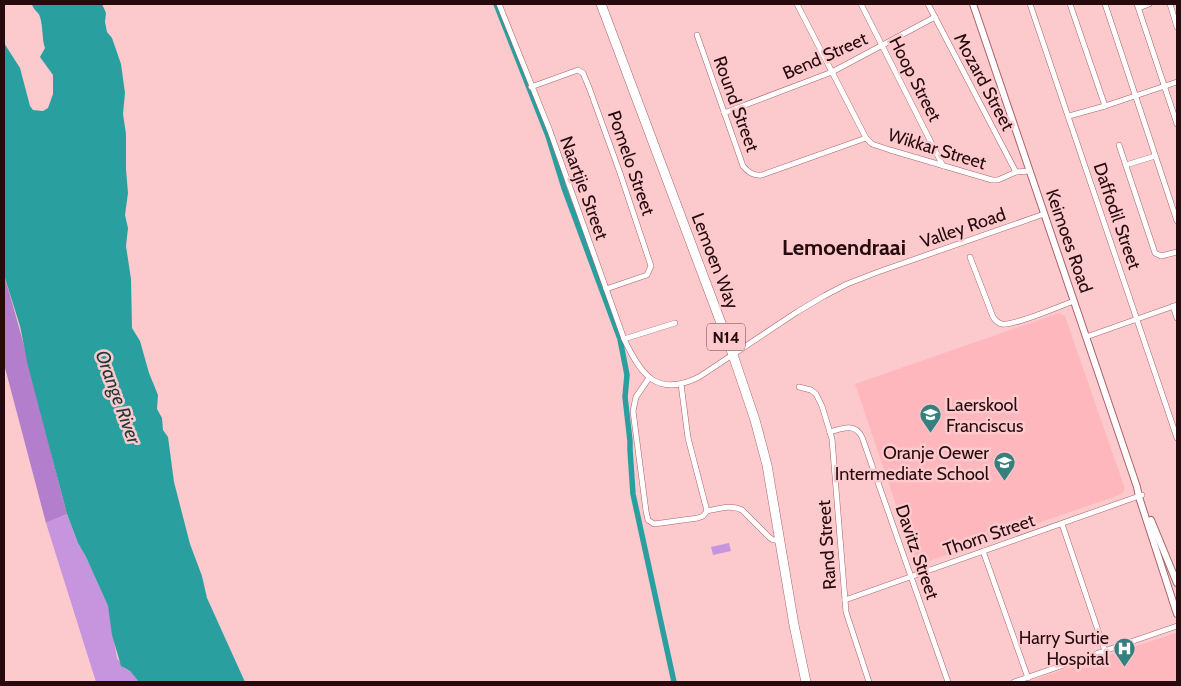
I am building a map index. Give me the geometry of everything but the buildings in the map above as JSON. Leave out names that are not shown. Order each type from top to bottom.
[{"type":"highway","name":"Lemoen Way","points":[[601,4],[734,355],[752,411],[766,465],[806,682]]},
{"type":"street","name":"Naartjie Street","points":[[499,4],[550,131],[624,339],[638,367],[649,378]]},
{"type":"street","points":[[797,4],[866,138]]},
{"type":"street","name":"Hoop Street","points":[[861,4],[943,166]]},
{"type":"street","name":"Mozard Street","points":[[928,4],[1016,172]]},
{"type":"street","name":"Keimoes Road","points":[[973,4],[1137,487],[1177,578]]},
{"type":"street","name":"Daffodil Street","points":[[1030,4],[1138,318],[1177,438]]},
{"type":"street","points":[[1070,4],[1105,106]]},
{"type":"street","points":[[1105,4],[1177,221]]},
{"type":"street","points":[[1148,4],[1138,6],[1177,124]]},
{"type":"street","points":[[1170,4],[1177,27]]},
{"type":"street","name":"Bend Street","points":[[724,113],[832,72],[934,17]]},
{"type":"street","name":"Round Street","points":[[697,35],[746,171],[757,176],[866,138]]},
{"type":"street","name":"Pomelo Street","points":[[531,87],[578,70],[583,73],[590,90],[624,182],[651,266],[647,275],[606,289]]},
{"type":"street","points":[[1069,116],[1177,82]]},
{"type":"street","name":"Wikkar Street","points":[[866,138],[872,144],[879,147],[992,180],[998,180],[1016,172],[1030,171]]},
{"type":"street","points":[[1119,145],[1155,253],[1161,256],[1177,252]]},
{"type":"street","points":[[1126,165],[1155,156]]},
{"type":"street","name":"Valley Road","points":[[681,384],[699,377],[824,296],[847,284],[1044,214]]},
{"type":"street","points":[[970,257],[993,317],[1000,323],[1016,322],[1074,301]]},
{"type":"street","points":[[1086,337],[1175,306],[1177,318]]},
{"type":"street","points":[[624,339],[675,323]]},
{"type":"street","points":[[707,511],[688,438],[681,384],[668,384],[649,378],[636,397],[633,411],[642,490],[648,520],[652,524],[659,524],[698,518],[707,511],[737,507],[769,537],[773,540],[780,540]]},
{"type":"street","name":"Rand Street","points":[[799,387],[811,390],[816,394],[830,432],[835,462],[844,600],[848,621],[869,682]]},
{"type":"street","name":"Davitz Street","points":[[830,432],[848,427],[860,432],[948,682]]},
{"type":"street","name":"Keimoes Road","points":[[1141,496],[1177,614]]},
{"type":"street","name":"Thorn Street","points":[[844,600],[1141,496]]},
{"type":"street","points":[[1062,524],[1105,650]]},
{"type":"street","points":[[983,551],[1028,678]]},
{"type":"street","points":[[1166,580],[1177,578]]},
{"type":"street","points":[[1014,682],[1177,626]]},
{"type":"shaded area","points":[[4,275],[67,514],[46,523],[4,364]]},
{"type":"shaded area","points":[[1059,313],[1065,316],[1125,489],[1122,494],[920,564],[915,561],[855,384]]},
{"type":"shaded area","points":[[67,514],[78,543],[108,606],[117,658],[124,668],[130,671],[139,682],[96,682],[46,523]]},
{"type":"shaded area","points":[[729,543],[731,551],[713,555],[711,547]]},
{"type":"shaded area","name":"Harry Surtie Hospital","points":[[1176,633],[1177,682],[1026,682]]},
{"type":"water","name":"Orange River","points":[[32,4],[102,4],[106,13],[107,32],[112,38],[121,64],[125,93],[123,114],[126,134],[128,193],[125,215],[128,228],[126,246],[131,279],[132,328],[140,341],[149,373],[158,395],[157,409],[162,418],[163,430],[168,437],[174,482],[190,544],[202,576],[207,598],[245,682],[139,682],[130,671],[121,666],[112,635],[108,606],[78,543],[67,514],[28,366],[20,326],[4,275],[4,43],[20,68],[30,106],[33,110],[43,111],[48,108],[53,94],[53,75],[40,57],[45,48],[41,20]]},
{"type":"waterway","points":[[496,4],[548,136],[564,188],[620,339],[627,375],[625,397],[633,494],[674,682]]},
{"type":"place","name":"Laerskool Franciscus","points":[[930,434]]},
{"type":"place","name":"Oranje Oewer Intermediate School","points":[[1005,482]]},
{"type":"place","name":"Harry Surtie Hospital","points":[[1125,667]]},
{"type":"district","name":"Lemoendraai","points":[[844,247]]}]
